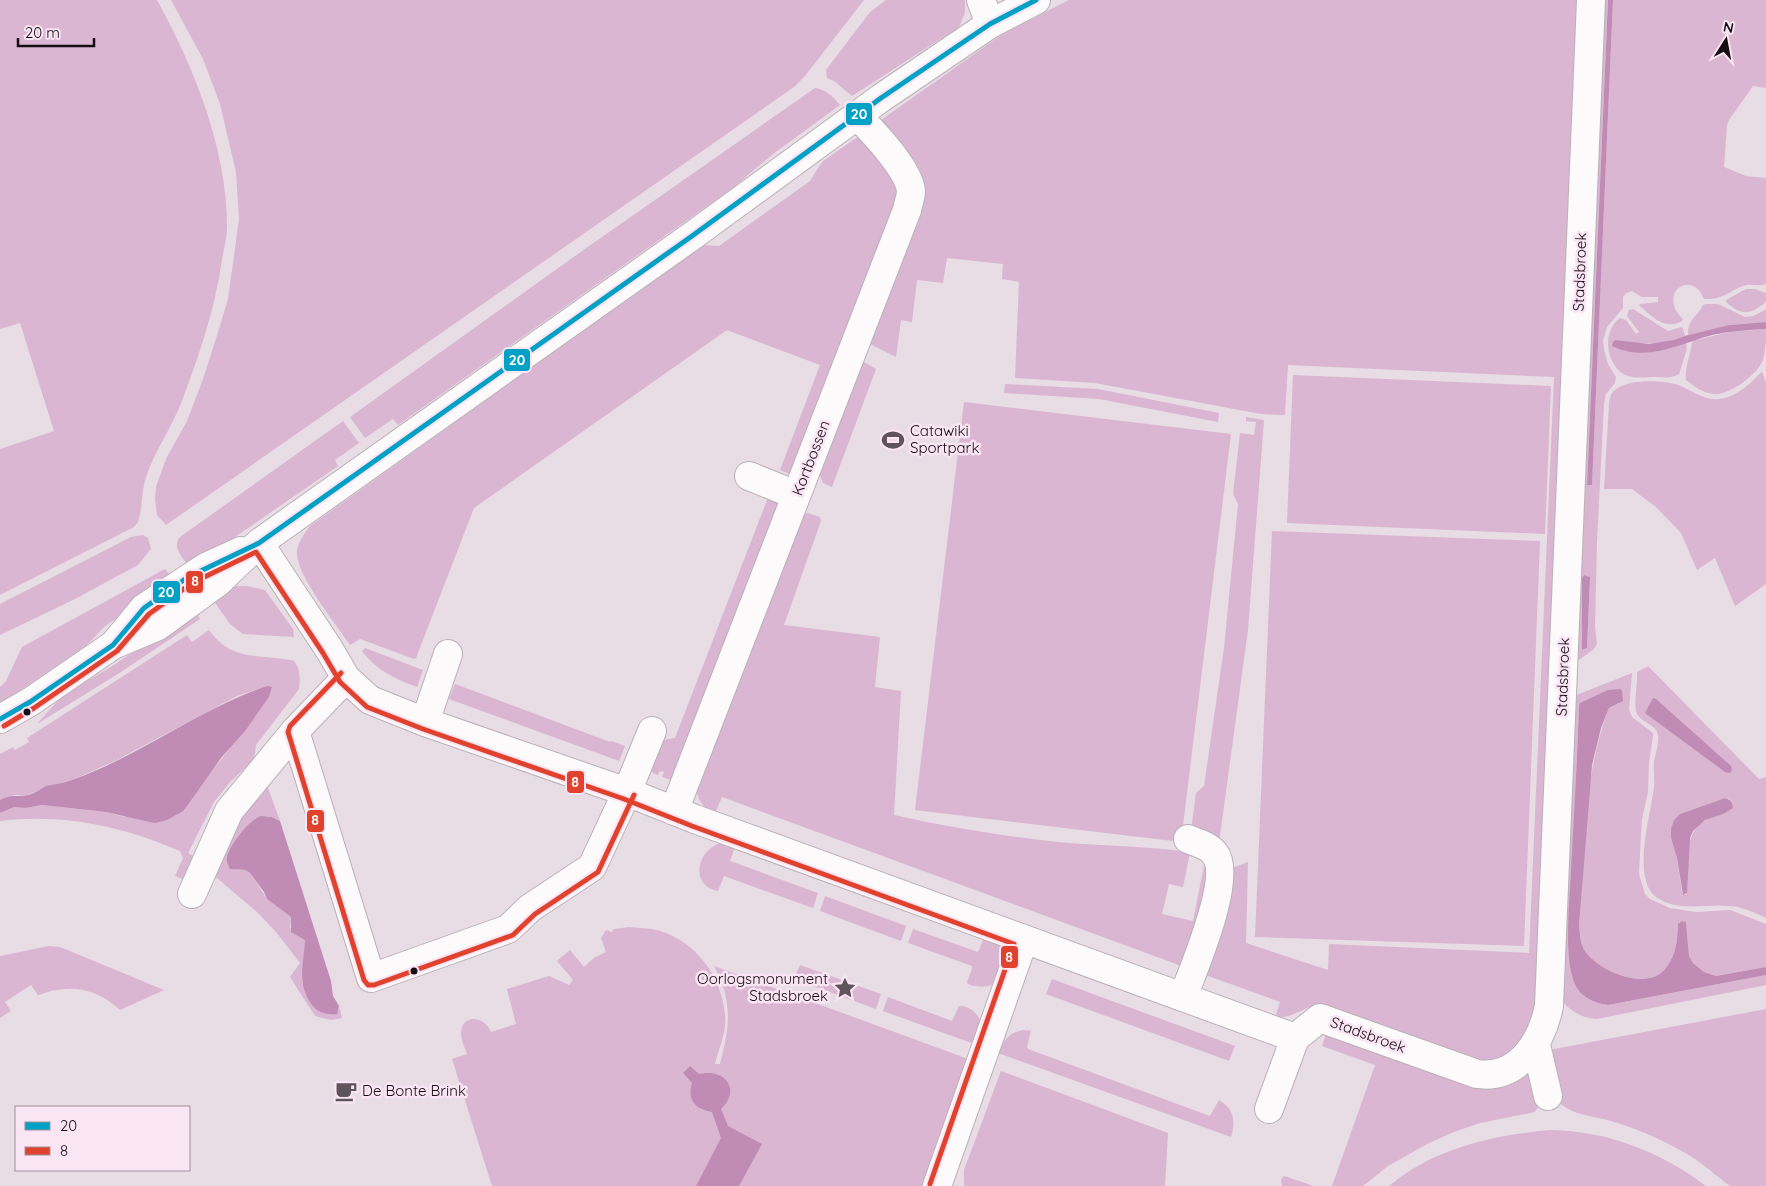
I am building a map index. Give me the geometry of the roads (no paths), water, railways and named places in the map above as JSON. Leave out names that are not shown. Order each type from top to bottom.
[{"type":"street","points":[[0,719],[30,702],[113,645],[144,608],[206,566],[259,543],[692,236],[858,115],[986,12],[1036,0]]},
{"type":"street","name":"Stadsbroek","points":[[1295,1038],[1320,1018],[1477,1074],[1485,1075],[1495,1074],[1514,1066],[1536,1044],[1546,1022],[1549,1006],[1591,0]]},
{"type":"street","name":"Kortbossen","points":[[674,811],[911,194],[909,180],[884,145],[858,115]]},
{"type":"street","points":[[749,476],[796,495]]},
{"type":"street","points":[[259,543],[346,678],[370,700],[425,722],[627,792],[674,811],[1295,1038],[1269,1108]]},
{"type":"street","points":[[425,722],[448,654]]},
{"type":"street","points":[[192,894],[229,811],[295,731],[346,678]]},
{"type":"street","points":[[295,731],[371,978],[508,929],[530,908],[592,867],[627,792],[652,731]]},
{"type":"street","points":[[1183,997],[1208,932],[1218,890],[1220,867],[1215,853],[1200,844],[1188,840]]},
{"type":"street","points":[[937,1186],[1024,939]]},
{"type":"street","points":[[1536,1044],[1548,1096]]},
{"type":"place","name":"Catawiki Sportpark","points":[[893,440]]},
{"type":"place","name":"Oorlogsmonument Stadsbroek","points":[[845,988]]},
{"type":"place","name":"De Bonte Brink","points":[[346,1091]]}]
